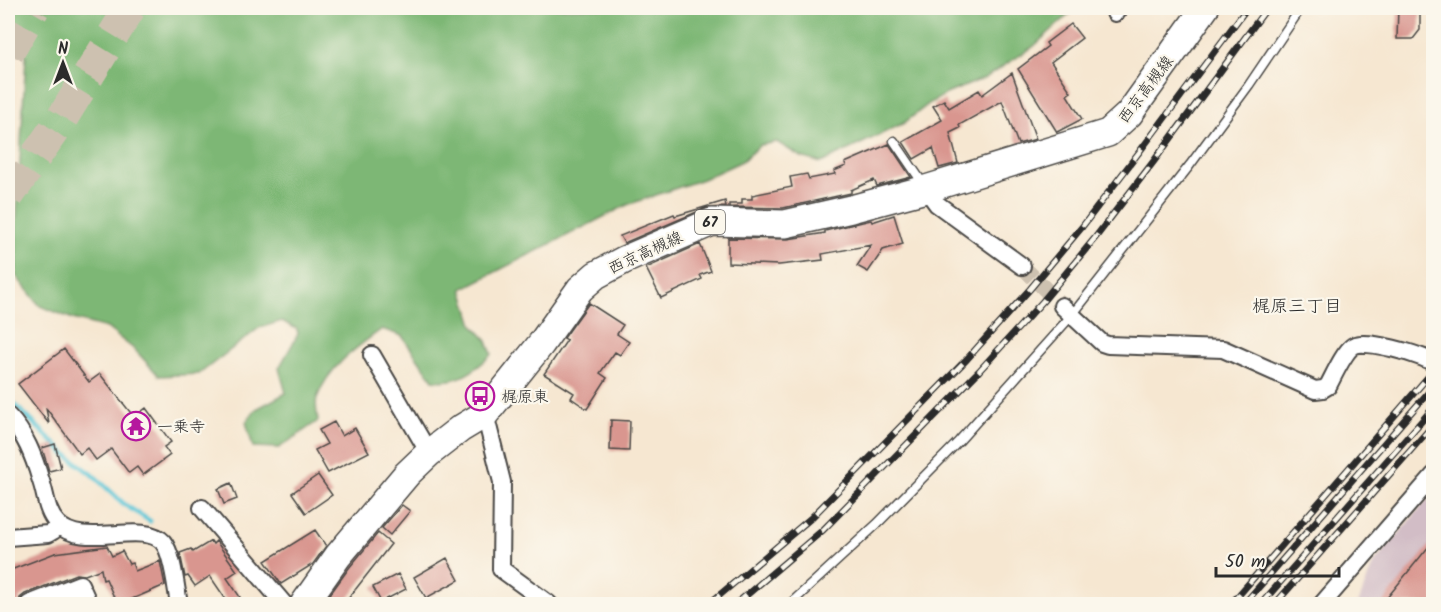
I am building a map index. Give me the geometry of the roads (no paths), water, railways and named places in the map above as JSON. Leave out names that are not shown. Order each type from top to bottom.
[{"type":"main road","name":"西京高槻線","points":[[304,604],[338,556],[407,474],[460,429],[485,414],[547,336],[580,289],[596,275],[624,260],[712,222],[784,224],[852,209],[926,189],[1108,133],[1129,114],[1205,8]]},
{"type":"street","points":[[926,189],[937,204],[1022,266]]},
{"type":"street","points":[[1067,310],[1102,343],[1108,345],[1223,349],[1315,390],[1328,386],[1350,348],[1357,343],[1412,354],[1434,363]]},
{"type":"street","points":[[372,355],[429,453]]},
{"type":"street","points":[[485,414],[502,482],[501,569],[549,604]]},
{"type":"street","points":[[8,416],[22,432],[42,481],[52,517],[59,525],[66,531],[80,534],[155,536],[164,543],[169,556],[179,604]]},
{"type":"street","points":[[1322,604],[1434,475]]},
{"type":"street","points":[[202,508],[284,604]]},
{"type":"street","points":[[8,537],[48,534],[59,525]]},
{"type":"street","points":[[29,604],[85,582],[89,604]]},
{"type":"lane","points":[[790,604],[877,524],[951,450],[1197,156],[1301,8]]},
{"type":"lane","points":[[894,141],[926,189]]},
{"type":"waterway","points":[[8,398],[64,453],[93,475],[125,505],[150,521]]},
{"type":"tunnel","points":[[8,53],[34,8]]},
{"type":"tunnel","points":[[8,196],[61,120],[130,8]]},
{"type":"tunnel","points":[[1022,266],[1062,306]]},
{"type":"railway","points":[[709,604],[811,518],[967,359],[1082,227],[1247,8]]},
{"type":"railway","points":[[736,604],[823,530],[979,371],[1043,301],[1154,161],[1267,8]]},
{"type":"railway","points":[[1231,604],[1434,370]]},
{"type":"railway","points":[[1244,604],[1434,386]]},
{"type":"railway","points":[[1261,604],[1434,407]]},
{"type":"railway","points":[[1275,604],[1434,424]]},
{"type":"place","name":"梶原東","points":[[480,396]]},
{"type":"place","name":"一乗寺","points":[[136,426]]},
{"type":"district","name":"梶原三丁目","points":[[1297,306]]}]
